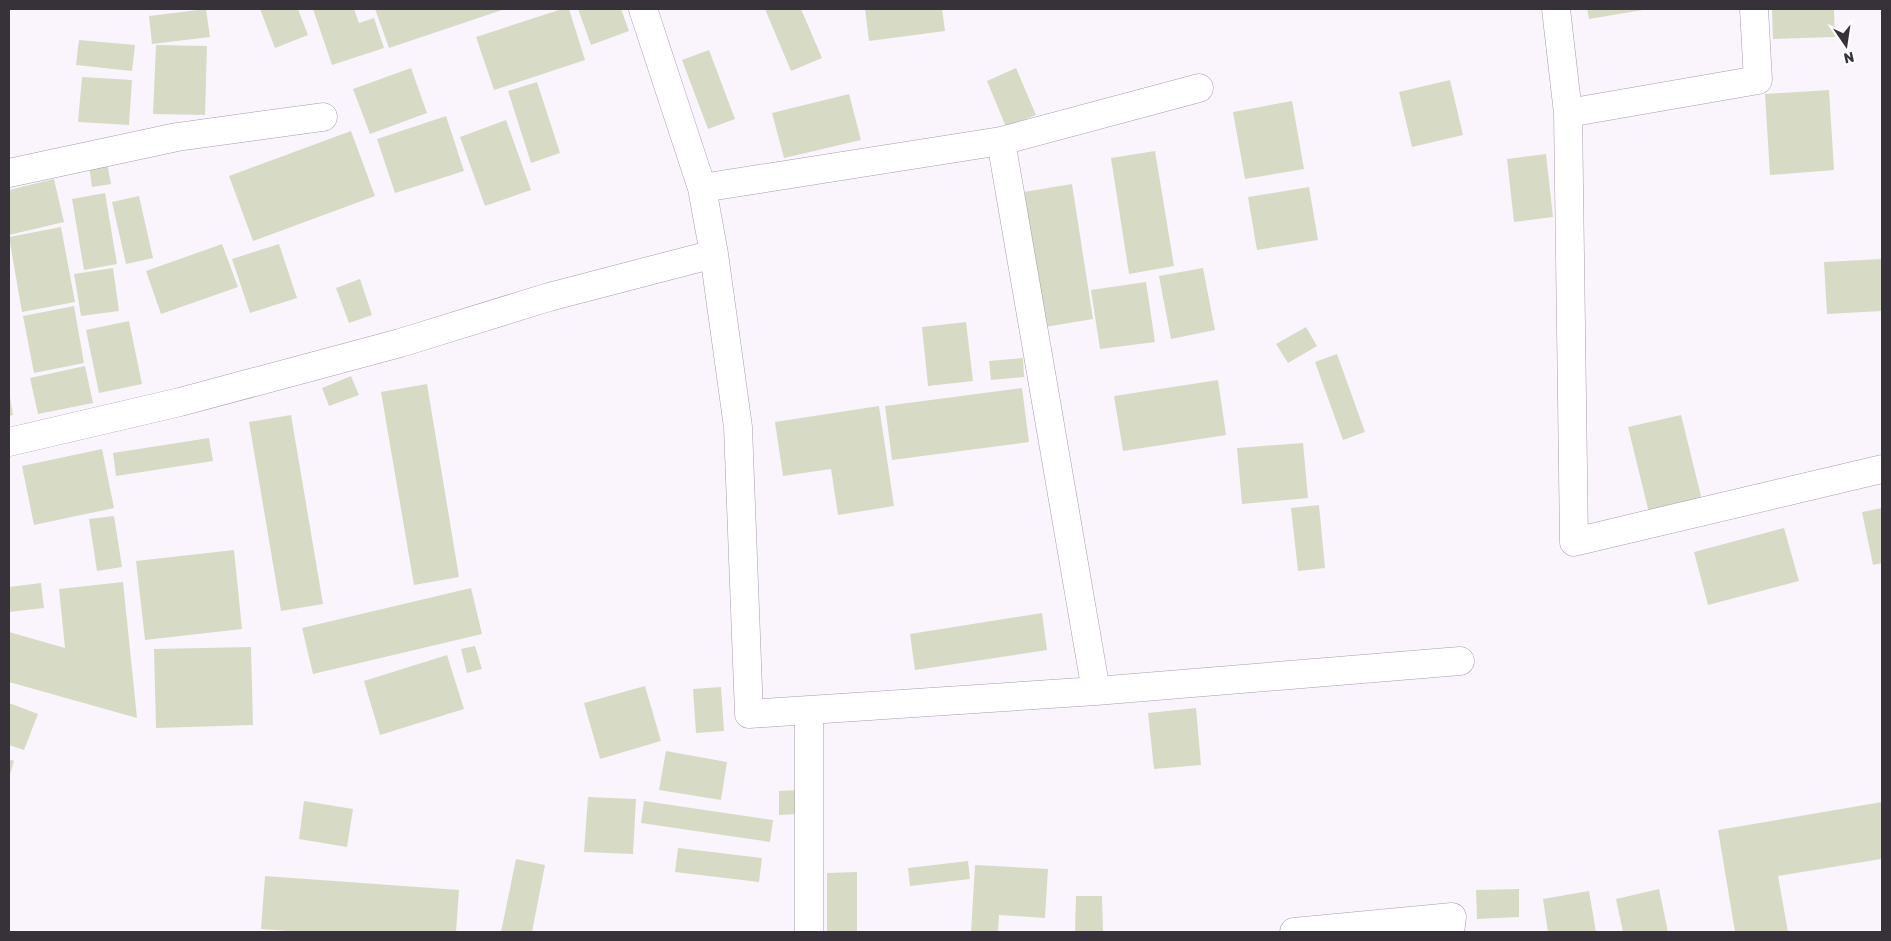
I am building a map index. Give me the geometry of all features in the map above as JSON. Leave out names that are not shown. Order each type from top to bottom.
[{"type":"street","points":[[643,9],[702,188],[714,254],[738,427],[749,714],[1096,692],[1460,661]]},
{"type":"street","points":[[1556,9],[1568,113],[1574,542],[1882,469]]},
{"type":"street","points":[[1568,113],[1758,80],[1754,9]]},
{"type":"street","points":[[702,188],[1001,141],[1200,88]]},
{"type":"street","points":[[9,173],[177,137],[323,117]]},
{"type":"street","points":[[1001,141],[1096,692]]},
{"type":"street","points":[[9,442],[180,402],[400,344],[549,297],[714,254]]},
{"type":"street","points":[[809,710],[809,932]]},
{"type":"street","points":[[1294,932],[1452,917],[1450,932]]},
{"type":"building","points":[[206,9],[210,37],[152,44],[149,16]]},
{"type":"building","points":[[260,9],[298,9],[308,35],[275,48]]},
{"type":"building","points":[[313,9],[354,9],[359,23],[374,18],[384,48],[332,65]]},
{"type":"building","points":[[375,9],[505,9],[389,48]]},
{"type":"building","points":[[562,9],[569,9],[585,60],[494,90],[476,37]]},
{"type":"building","points":[[578,9],[621,9],[629,31],[591,45]]},
{"type":"building","points":[[765,9],[801,9],[822,58],[791,71]]},
{"type":"building","points":[[865,9],[942,9],[945,31],[869,41]]},
{"type":"building","points":[[1587,9],[1643,9],[1643,10],[1589,19]]},
{"type":"building","points":[[1772,9],[1834,9],[1835,37],[1773,39]]},
{"type":"building","points":[[79,40],[135,45],[132,71],[76,65]]},
{"type":"building","points":[[156,45],[207,46],[205,115],[153,114]]},
{"type":"building","points":[[709,50],[735,119],[708,129],[682,60]]},
{"type":"building","points":[[411,68],[427,113],[370,134],[353,89]]},
{"type":"building","points":[[1016,68],[1036,115],[1006,127],[987,81]]},
{"type":"building","points":[[82,77],[132,80],[129,125],[78,122]]},
{"type":"building","points":[[1450,80],[1463,135],[1412,147],[1399,92]]},
{"type":"building","points":[[537,82],[560,153],[531,163],[508,91]]},
{"type":"building","points":[[1829,90],[1834,170],[1770,175],[1765,94]]},
{"type":"building","points":[[849,94],[861,140],[784,158],[772,113]]},
{"type":"building","points":[[1292,101],[1304,169],[1245,179],[1233,112]]},
{"type":"building","points":[[446,116],[464,171],[395,193],[377,139]]},
{"type":"building","points":[[506,120],[531,190],[485,206],[460,137]]},
{"type":"building","points":[[351,131],[375,196],[253,241],[229,176]]},
{"type":"building","points":[[1155,151],[1174,266],[1129,274],[1111,158]]},
{"type":"building","points":[[1546,154],[1553,217],[1514,222],[1507,159]]},
{"type":"building","points":[[107,163],[111,184],[92,187],[89,166]]},
{"type":"building","points":[[54,179],[64,222],[9,235],[9,190]]},
{"type":"building","points":[[1072,184],[1093,319],[1045,327],[1024,192]]},
{"type":"building","points":[[1309,187],[1318,240],[1257,250],[1248,197]]},
{"type":"building","points":[[105,193],[117,264],[84,270],[72,199]]},
{"type":"building","points":[[139,196],[153,258],[126,264],[112,202]]},
{"type":"building","points":[[61,227],[75,302],[22,312],[9,237]]},
{"type":"building","points":[[222,244],[238,287],[161,314],[146,271]]},
{"type":"building","points":[[279,244],[297,298],[250,313],[232,259]]},
{"type":"building","points":[[1882,259],[1882,311],[1827,314],[1824,262]]},
{"type":"building","points":[[113,268],[119,311],[81,316],[74,274]]},
{"type":"building","points":[[1203,268],[1215,330],[1171,339],[1159,276]]},
{"type":"building","points":[[360,279],[372,315],[349,323],[336,288]]},
{"type":"building","points":[[1146,282],[1155,342],[1100,349],[1091,290]]},
{"type":"building","points":[[74,306],[84,363],[34,373],[23,316]]},
{"type":"building","points":[[129,321],[142,384],[99,393],[86,330]]},
{"type":"building","points":[[966,322],[973,381],[928,386],[922,327]]},
{"type":"building","points":[[1306,327],[1317,346],[1288,363],[1276,344]]},
{"type":"building","points":[[1337,354],[1365,432],[1343,440],[1315,362]]},
{"type":"building","points":[[1023,358],[1024,377],[991,380],[989,361]]},
{"type":"building","points":[[85,366],[93,403],[38,414],[30,378]]},
{"type":"building","points":[[351,376],[359,395],[329,406],[322,388]]},
{"type":"building","points":[[1218,380],[1226,435],[1123,451],[1114,396]]},
{"type":"building","points":[[427,384],[459,577],[414,585],[381,392]]},
{"type":"building","points":[[1022,388],[1029,442],[892,460],[885,406]]},
{"type":"building","points":[[9,391],[13,415],[9,416]]},
{"type":"building","points":[[879,406],[894,506],[838,515],[831,469],[783,476],[775,422]]},
{"type":"building","points":[[291,415],[323,604],[281,611],[249,422]]},
{"type":"building","points":[[1681,415],[1702,500],[1649,513],[1628,427]]},
{"type":"building","points":[[209,438],[213,461],[116,476],[113,453]]},
{"type":"building","points":[[1303,443],[1308,498],[1242,504],[1237,448]]},
{"type":"building","points":[[102,449],[114,508],[34,525],[22,466]]},
{"type":"building","points":[[1319,505],[1325,568],[1298,571],[1291,508]]},
{"type":"building","points":[[1882,508],[1882,563],[1873,565],[1862,512]]},
{"type":"building","points":[[114,516],[122,567],[97,571],[89,519]]},
{"type":"building","points":[[1784,528],[1799,581],[1708,605],[1694,552]]},
{"type":"building","points":[[234,550],[242,629],[145,640],[136,561]]},
{"type":"building","points":[[123,582],[137,718],[9,682],[9,632],[65,648],[59,589]]},
{"type":"building","points":[[41,583],[44,608],[9,612],[9,587]]},
{"type":"building","points":[[471,588],[482,634],[313,674],[302,628]]},
{"type":"building","points":[[1042,613],[1047,650],[915,670],[910,634]]},
{"type":"building","points":[[475,646],[482,669],[467,673],[461,649]]},
{"type":"building","points":[[251,647],[253,725],[156,728],[154,649]]},
{"type":"building","points":[[447,655],[464,709],[380,735],[364,681]]},
{"type":"building","points":[[645,686],[661,741],[600,759],[584,703]]},
{"type":"building","points":[[721,687],[724,731],[696,733],[693,689]]},
{"type":"building","points":[[9,703],[38,714],[24,750],[9,745]]},
{"type":"building","points":[[1196,708],[1201,765],[1154,769],[1148,713]]},
{"type":"building","points":[[666,751],[727,762],[721,800],[659,790]]},
{"type":"building","points":[[9,759],[14,761],[9,778]]},
{"type":"building","points":[[798,790],[798,814],[779,815],[779,791]]},
{"type":"building","points":[[588,797],[636,799],[633,854],[584,852]]},
{"type":"building","points":[[304,801],[353,809],[347,847],[299,839]]},
{"type":"building","points":[[644,801],[773,820],[770,842],[641,823]]},
{"type":"building","points":[[1882,802],[1882,862],[1881,859],[1778,876],[1788,932],[1735,932],[1718,830]]},
{"type":"building","points":[[678,848],[762,858],[759,882],[675,872]]},
{"type":"building","points":[[516,859],[545,865],[532,932],[501,932]]},
{"type":"building","points":[[968,861],[970,879],[910,886],[908,868]]},
{"type":"building","points":[[975,865],[1048,869],[1045,918],[999,915],[998,932],[971,932]]},
{"type":"building","points":[[857,872],[857,932],[827,932],[827,873]]},
{"type":"building","points":[[265,876],[459,890],[456,932],[302,932],[261,929]]},
{"type":"building","points":[[1519,889],[1519,917],[1477,919],[1476,890]]},
{"type":"building","points":[[1659,889],[1668,932],[1623,932],[1616,899]]},
{"type":"building","points":[[1589,891],[1596,932],[1548,932],[1543,899]]},
{"type":"building","points":[[1076,896],[1102,896],[1103,931],[1075,931]]}]
